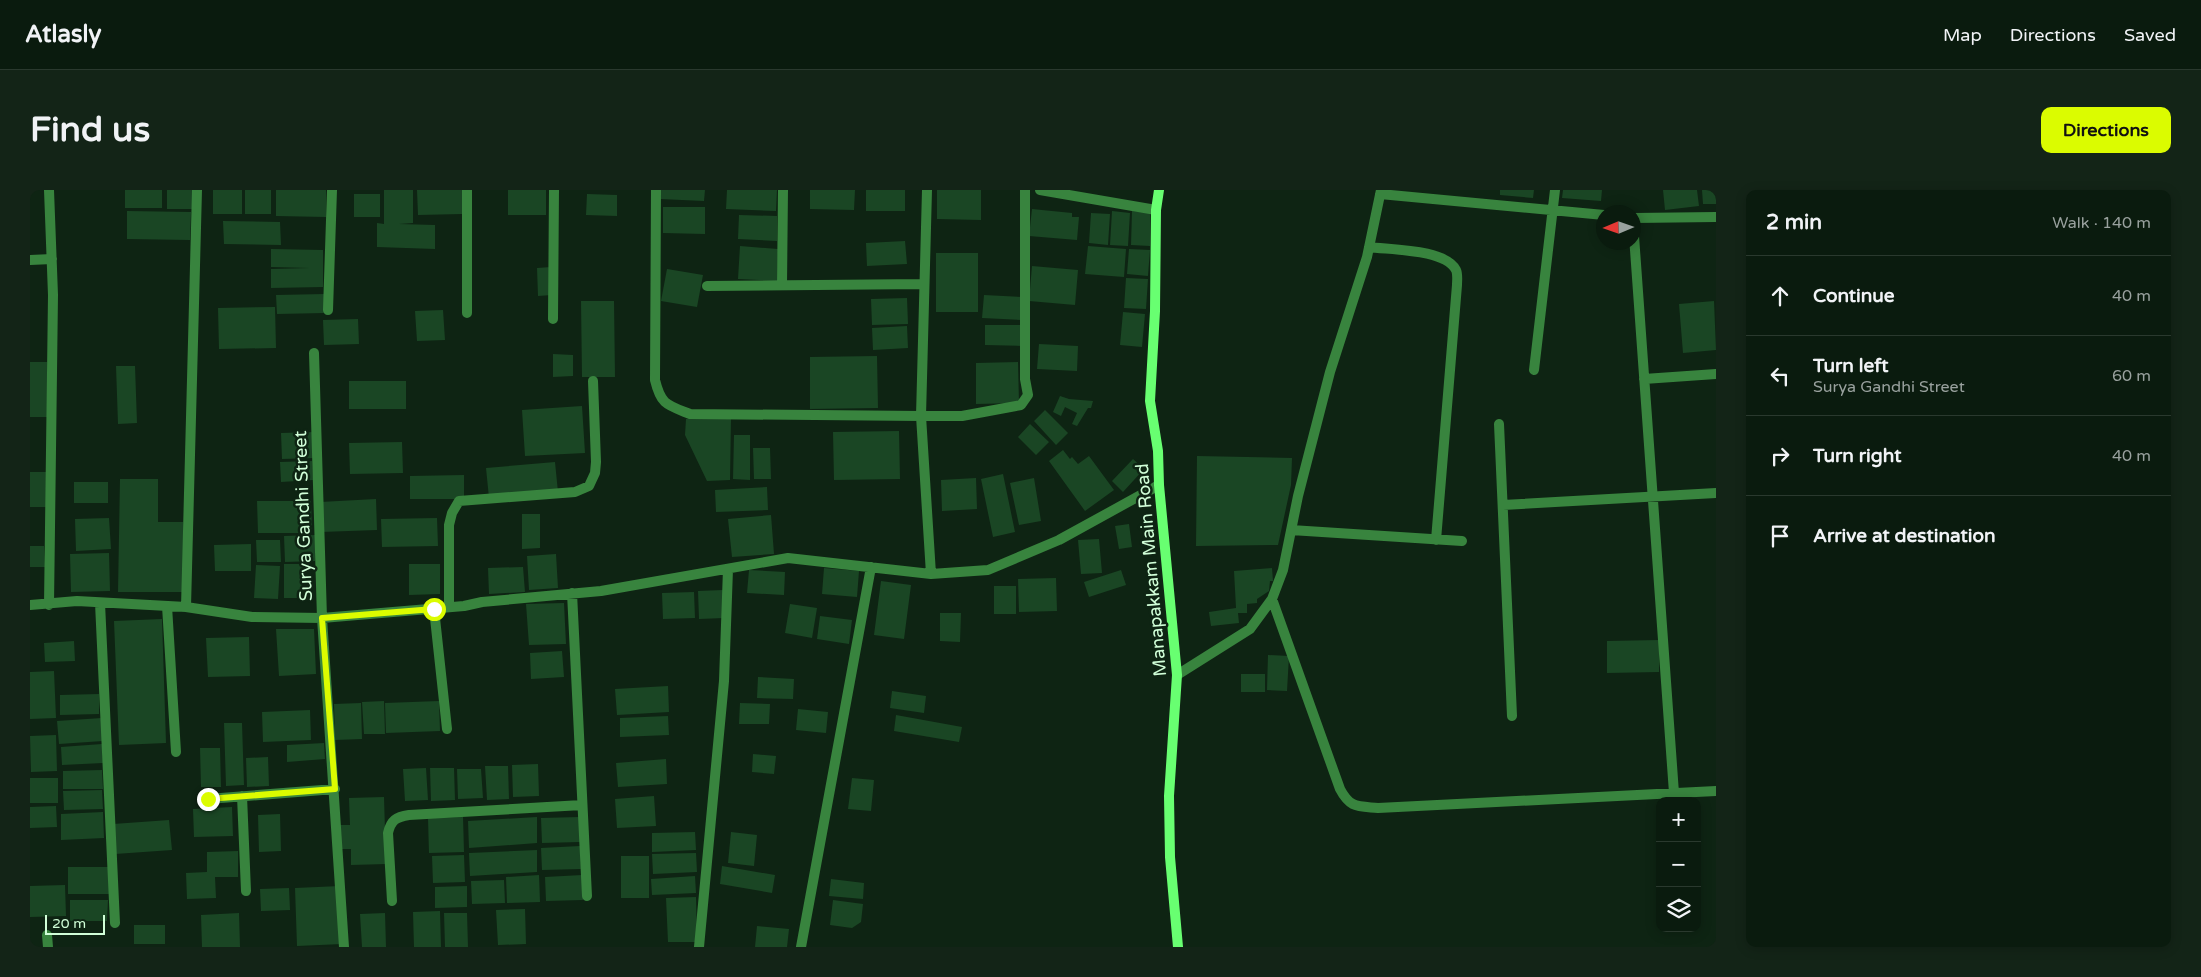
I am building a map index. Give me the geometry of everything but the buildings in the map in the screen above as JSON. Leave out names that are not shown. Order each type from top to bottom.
[{"type":"main road","name":"Manapakkam Main Road","points":[[1159,190],[1156,210],[1150,402],[1158,451],[1159,484],[1177,675],[1169,796],[1170,857],[1178,947]]},
{"type":"street","points":[[49,190],[53,295],[49,605]]},
{"type":"street","points":[[186,607],[197,190]]},
{"type":"street","points":[[328,310],[332,190]]},
{"type":"street","points":[[467,190],[467,312]]},
{"type":"street","points":[[553,319],[554,190]]},
{"type":"street","points":[[656,190],[655,380],[659,396],[669,406],[690,414],[921,416],[962,416],[1021,405],[1028,395],[1026,379],[1025,190]]},
{"type":"street","points":[[782,285],[783,190]]},
{"type":"street","points":[[927,190],[921,416],[931,574]]},
{"type":"street","points":[[1040,190],[1156,210]]},
{"type":"street","points":[[1534,370],[1555,190]]},
{"type":"street","points":[[1177,675],[1250,629],[1272,599],[1283,570],[1290,530],[1330,372],[1369,247],[1381,192],[1596,214]]},
{"type":"street","points":[[1641,218],[1716,217]]},
{"type":"street","points":[[1369,247],[1436,255],[1449,262],[1457,271],[1436,540]]},
{"type":"street","points":[[1635,250],[1674,793]]},
{"type":"street","points":[[30,260],[52,259]]},
{"type":"street","points":[[707,286],[924,284]]},
{"type":"street","name":"Surya Gandhi Street","points":[[314,352],[322,618],[335,789],[344,947]]},
{"type":"street","points":[[1644,379],[1716,374]]},
{"type":"street","points":[[448,608],[449,525],[452,513],[459,502],[574,492],[589,486],[595,473],[596,462],[593,381]]},
{"type":"street","points":[[1499,424],[1512,716]]},
{"type":"street","points":[[30,605],[78,602],[186,607],[252,617],[322,618],[448,608],[601,591],[788,558],[931,574],[988,570],[1059,540],[1159,484]]},
{"type":"street","points":[[1504,505],[1716,493]]},
{"type":"street","points":[[1290,530],[1462,541]]},
{"type":"street","points":[[801,947],[871,567]]},
{"type":"street","points":[[699,947],[724,681],[728,569]]},
{"type":"street","points":[[572,593],[587,896]]},
{"type":"street","points":[[1272,599],[1340,789],[1346,801],[1355,806],[1378,808],[1716,791]]},
{"type":"street","points":[[100,603],[115,923]]},
{"type":"street","points":[[167,606],[176,752]]},
{"type":"street","points":[[434,609],[447,728]]},
{"type":"street","points":[[208,799],[335,789]]},
{"type":"street","points":[[242,796],[246,891]]},
{"type":"street","points":[[392,902],[388,833],[390,824],[397,817],[409,814],[582,805]]},
{"type":"street","points":[[47,935],[48,947]]},
{"type":"route","points":[[208,799],[335,789],[322,618],[434,609]]}]
